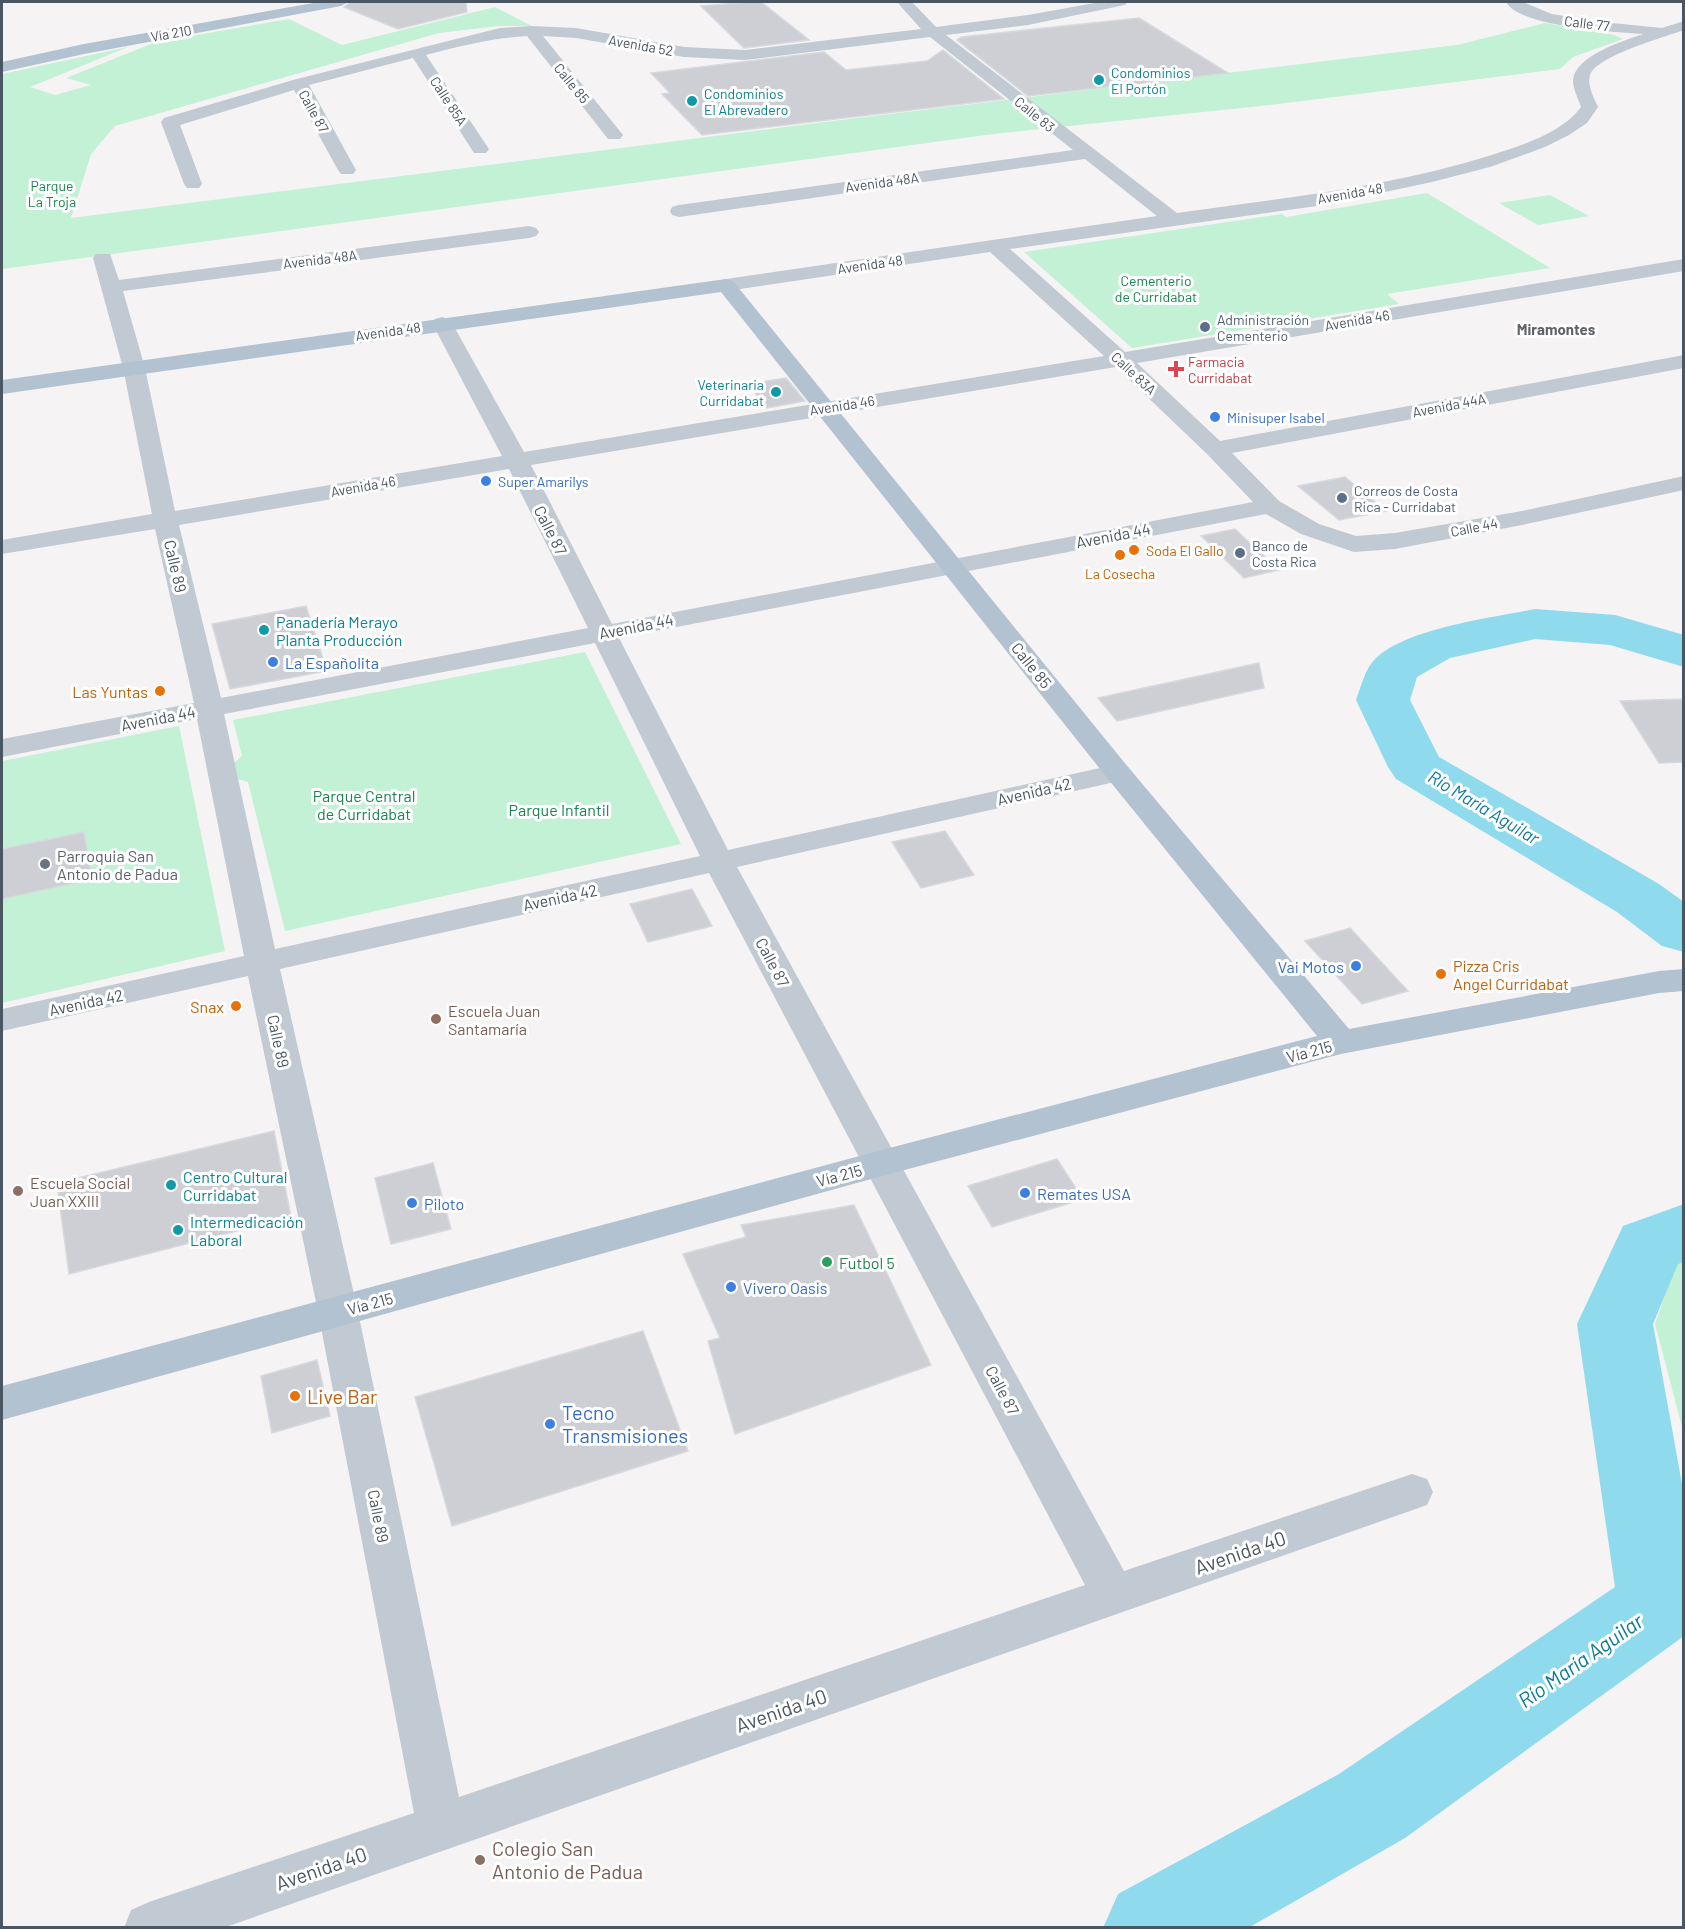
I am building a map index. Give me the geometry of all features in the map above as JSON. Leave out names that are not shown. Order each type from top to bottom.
[{"type":"main road","name":"Vía 210","points":[[2,67],[84,49],[341,2]]},
{"type":"main road","name":"Avenida 48","points":[[2,387],[442,323],[726,285]]},
{"type":"main road","name":"Calle 85","points":[[726,285],[1118,772],[1341,1042]]},
{"type":"main road","name":"Vía 215","points":[[2,1403],[882,1163],[1341,1042],[1671,981]]},
{"type":"street","name":"Calle 83","points":[[904,2],[932,31],[1086,154],[1172,219]]},
{"type":"street","name":"Avenida 52","points":[[193,184],[170,122],[299,83],[500,33],[531,31],[576,33],[684,52],[745,55],[1028,20],[1120,2]]},
{"type":"street","name":"Calle 77","points":[[1512,2],[1559,20],[1665,32]]},
{"type":"street","points":[[1617,27],[1683,24]]},
{"type":"street","name":"Avenida 48","points":[[726,285],[1297,202],[1413,182],[1509,154],[1566,132],[1582,121],[1590,107],[1583,92],[1581,80],[1584,69],[1599,58],[1683,24]]},
{"type":"street","points":[[1617,27],[1629,32],[1640,41]]},
{"type":"street","name":"Calle 85","points":[[531,31],[614,135]]},
{"type":"street","name":"Calle 85A","points":[[417,53],[480,149]]},
{"type":"street","name":"Calle 87","points":[[299,83],[347,170]]},
{"type":"street","name":"Avenida 48A","points":[[679,211],[1086,154]]},
{"type":"street","name":"Avenida 48A","points":[[110,286],[529,232]]},
{"type":"street","name":"Calle 83A","points":[[993,245],[1121,360],[1215,449],[1270,506]]},
{"type":"street","name":"Calle 89","points":[[103,258],[134,368],[165,519],[208,708],[338,1312],[441,1827]]},
{"type":"street","name":"Avenida 46","points":[[2,547],[1683,265]]},
{"type":"street","name":"Calle 87","points":[[442,323],[516,460],[719,862],[1114,1596]]},
{"type":"street","name":"Avenida 44A","points":[[1215,449],[1683,361]]},
{"type":"street","name":"Calle 44","points":[[1270,506],[1310,529],[1354,544],[1428,536],[1683,483]]},
{"type":"street","name":"Avenida 44","points":[[2,748],[1270,506]]},
{"type":"street","name":"Avenida 42","points":[[2,1020],[1118,772]]},
{"type":"street","name":"Avenida 40","points":[[149,1928],[1413,1492]]},
{"type":"green space","name":"Parque La Troja","points":[[495,7],[532,26],[498,26],[439,33],[115,126],[91,154],[71,218],[849,119],[1457,45],[1545,23],[1614,35],[1623,39],[1573,57],[1560,69],[1261,106],[993,134],[2,269],[2,74],[128,47],[30,87],[55,95],[91,85],[66,78],[156,42],[289,19],[342,45]]},
{"type":"green space","name":"Cementerio de Curridabat","points":[[1427,193],[1550,268],[1387,294],[1399,304],[1132,348],[1024,252],[1282,214],[1286,217]]},
{"type":"green space","points":[[1550,195],[1589,216],[1538,225],[1499,203]]},
{"type":"green space","name":"Parque Central de Curridabat","points":[[585,652],[681,844],[285,931],[248,782],[221,774],[242,756],[233,720]]},
{"type":"green space","points":[[179,726],[225,951],[2,1003],[2,899],[91,879],[83,832],[2,849],[2,761]]},
{"type":"green space","points":[[1683,1259],[1683,1431],[1655,1324],[1677,1262]]},
{"type":"building","points":[[350,2],[466,2],[467,12],[398,29],[344,7]]},
{"type":"building","points":[[761,2],[809,40],[744,48],[701,6]]},
{"type":"building","points":[[1139,18],[1228,73],[1028,96],[957,40],[961,37]]},
{"type":"building","points":[[943,50],[1004,99],[702,135],[662,94],[670,93],[651,73],[824,52],[846,70],[927,61]]},
{"type":"building","name":"Veterinaria Curridabat","points":[[786,378],[805,401],[767,408],[748,384]]},
{"type":"building","name":"Correos de Costa Rica - Curridabat","points":[[1345,477],[1386,511],[1339,520],[1298,486]]},
{"type":"building","name":"Banco de Costa Rica","points":[[1235,529],[1279,570],[1244,578],[1201,536]]},
{"type":"building","points":[[306,606],[327,671],[230,689],[212,624]]},
{"type":"building","points":[[1259,663],[1264,688],[1117,721],[1098,698]]},
{"type":"building","points":[[1683,699],[1683,762],[1659,763],[1620,701]]},
{"type":"building","points":[[945,831],[974,875],[921,888],[892,842]]},
{"type":"building","name":"Parroquia San Antonio de Padua","points":[[84,832],[92,879],[2,899],[2,849]]},
{"type":"building","points":[[692,889],[712,926],[648,942],[630,904]]},
{"type":"building","name":"Vai Motos","points":[[1350,928],[1408,991],[1362,1004],[1305,941]]},
{"type":"building","name":"Centro Cultural Curridabat","points":[[274,1131],[291,1217],[69,1274],[57,1183]]},
{"type":"building","name":"Remates USA","points":[[1057,1159],[1083,1199],[992,1227],[968,1186]]},
{"type":"building","name":"Piloto","points":[[433,1163],[451,1229],[391,1244],[375,1178]]},
{"type":"building","points":[[854,1205],[931,1365],[735,1434],[708,1341],[720,1338],[683,1254],[746,1237],[741,1225]]},
{"type":"building","name":"Tecno Transmisiones","points":[[643,1331],[688,1451],[452,1526],[415,1397]]},
{"type":"building","name":"Live Bar","points":[[317,1360],[330,1416],[272,1433],[261,1376]]},
{"type":"waterway","name":"Río María Aguilar","points":[[1684,652],[1615,630],[1535,624],[1433,646],[1394,669],[1383,700],[1416,767],[1638,898],[1684,932]]},
{"type":"waterway","name":"Río María Aguilar","points":[[1152,1928],[1372,1806],[1660,1604],[1615,1324],[1649,1246],[1684,1231]]},
{"type":"place","name":"Condominios El Portón","points":[[1099,80]]},
{"type":"place","name":"Condominios El Abrevadero","points":[[692,101]]},
{"type":"place","name":"Administración Cementerio","points":[[1205,327]]},
{"type":"place","name":"Farmacia Curridabat","points":[[1176,369]]},
{"type":"place","name":"Veterinaria Curridabat","points":[[776,392]]},
{"type":"place","name":"Minisuper Isabel","points":[[1215,417]]},
{"type":"place","name":"Super Amarilys","points":[[486,481]]},
{"type":"place","name":"Correos de Costa Rica - Curridabat","points":[[1342,498]]},
{"type":"place","name":"Soda El Gallo","points":[[1134,550]]},
{"type":"place","name":"Banco de Costa Rica","points":[[1240,553]]},
{"type":"place","name":"La Cosecha","points":[[1120,555]]},
{"type":"place","name":"Panadería Merayo Planta Producción","points":[[264,630]]},
{"type":"place","name":"La Españolita","points":[[273,662]]},
{"type":"place","name":"Las Yuntas","points":[[160,691]]},
{"type":"place","name":"Parroquia San Antonio de Padua","points":[[45,864]]},
{"type":"place","name":"Vai Motos","points":[[1356,966]]},
{"type":"place","name":"Pizza Cris Angel Curridabat","points":[[1441,974]]},
{"type":"place","name":"Snax","points":[[236,1006]]},
{"type":"place","name":"Escuela Juan Santamaría","points":[[436,1019]]},
{"type":"place","name":"Centro Cultural Curridabat","points":[[171,1185]]},
{"type":"place","name":"Escuela Social Juan XXIII","points":[[18,1191]]},
{"type":"place","name":"Remates USA","points":[[1025,1193]]},
{"type":"place","name":"Piloto","points":[[412,1203]]},
{"type":"place","name":"Intermedicación Laboral","points":[[178,1230]]},
{"type":"place","name":"Futbol 5","points":[[827,1262]]},
{"type":"place","name":"Vivero Oasis","points":[[731,1287]]},
{"type":"place","name":"Live Bar","points":[[295,1396]]},
{"type":"place","name":"Tecno Transmisiones","points":[[550,1424]]},
{"type":"place","name":"Colegio San Antonio de Padua","points":[[480,1860]]},
{"type":"district","name":"Miramontes","points":[[1556,329]]},
{"type":"park label","name":"Parque Infantil","points":[[559,809]]}]
